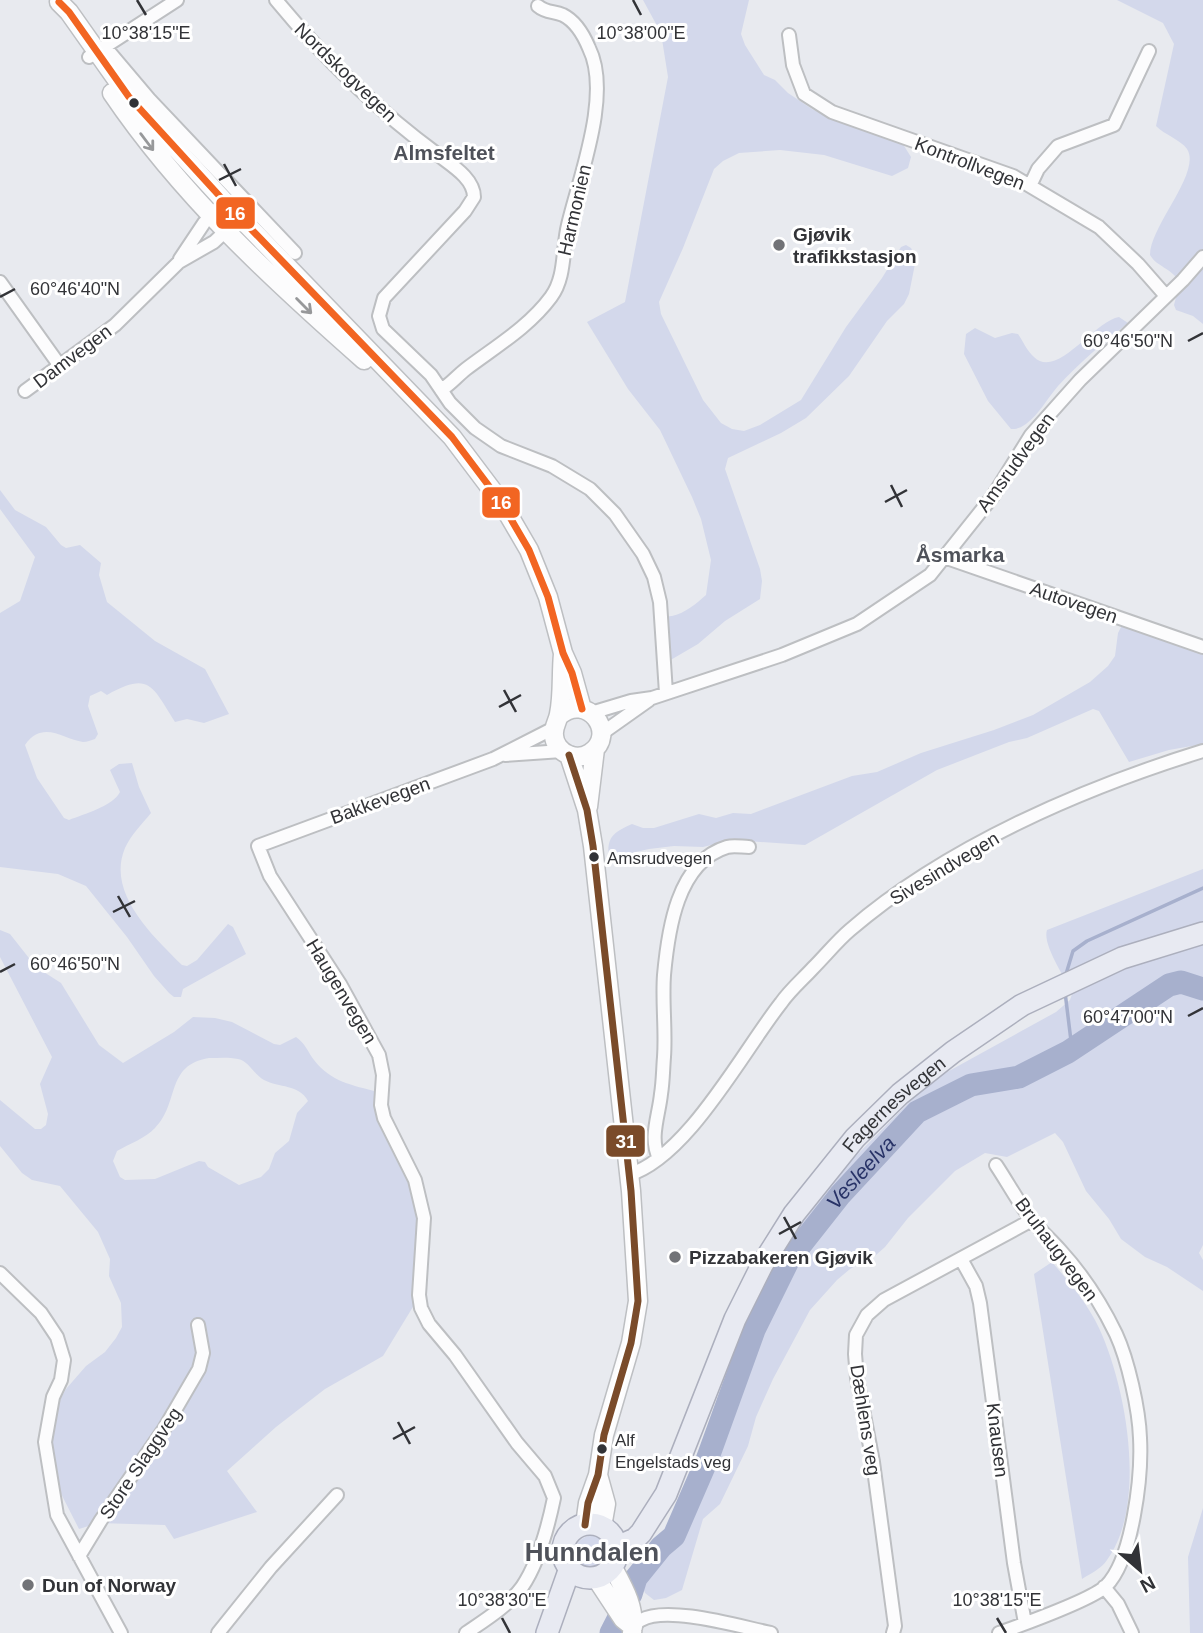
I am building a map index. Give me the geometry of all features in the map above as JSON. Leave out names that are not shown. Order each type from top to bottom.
[{"type":"main road","points":[[58,1],[63,16],[96,52],[129,97],[225,202],[234,224],[444,428],[501,502],[529,550],[548,597],[563,653],[587,711],[599,722],[587,810]]},
{"type":"main road","points":[[96,52],[115,97],[163,163],[211,216],[234,224]]},
{"type":"main road","points":[[563,653],[555,741],[566,753],[587,810],[636,1251],[638,1301],[631,1343],[604,1435],[597,1475],[588,1503],[623,1619],[633,1630]]},
{"type":"main road","points":[[557,722],[569,710],[587,711]]},
{"type":"main road","points":[[566,753],[583,756],[598,741]]},
{"type":"main road","name":"Fagernesvegen","points":[[602,1551],[635,1539],[647,1527],[666,1494],[735,1319],[762,1265],[794,1214],[855,1138],[911,1086],[953,1052],[1022,1005],[1122,958],[1203,933]]},
{"type":"main road","points":[[573,1531],[602,1551],[573,1572],[564,1558],[565,1542],[573,1531]]},
{"type":"main road","points":[[551,1623],[580,1591],[602,1551]]},
{"type":"main road","points":[[551,1623],[569,1568]]},
{"type":"street","points":[[177,0],[96,52],[149,99],[295,253]]},
{"type":"street","name":"Nordskogvegen","points":[[276,0],[311,42],[358,87],[473,186],[473,200],[384,298],[379,316],[389,337],[431,375],[442,390]]},
{"type":"street","name":"Harmonien","points":[[442,390],[523,325],[553,295],[560,277],[567,227],[591,134],[596,78],[590,50],[576,27],[561,14],[543,10],[538,6]]},
{"type":"street","name":"Kontrollvegen","points":[[789,35],[793,65],[804,94],[832,112],[1013,176],[1099,227],[1138,264],[1166,296]]},
{"type":"street","points":[[1030,186],[1038,169],[1058,146],[1114,125],[1149,51]]},
{"type":"street","name":"Damvegen","points":[[179,262],[189,244],[225,202]]},
{"type":"street","name":"Damvegen","points":[[25,391],[115,325],[179,262],[214,242],[234,224]]},
{"type":"street","name":"Amsrudvegen","points":[[587,711],[652,698],[782,655],[857,624],[930,575],[993,496],[1031,435],[1080,380],[1203,257]]},
{"type":"street","points":[[0,282],[60,366]]},
{"type":"street","points":[[442,390],[450,403],[487,438],[577,480],[596,494],[615,514],[643,554],[654,577],[660,601],[666,693]]},
{"type":"street","name":"Autovegen","points":[[944,556],[1203,647]]},
{"type":"street","name":"Amsrudvegen","points":[[598,741],[652,698]]},
{"type":"street","name":"Bakkevegen","points":[[258,846],[501,755],[557,722]]},
{"type":"street","name":"Sivesindvegen","points":[[628,1175],[639,1172],[671,1149],[723,1087],[781,1002],[849,930],[915,881],[999,833],[1074,796],[1203,751]]},
{"type":"street","name":"Bakkevegen","points":[[501,755],[566,753]]},
{"type":"street","name":"Haugenvegen","points":[[258,846],[270,876],[340,984],[379,1055],[383,1074],[381,1105],[384,1118],[415,1180],[424,1218],[419,1295],[421,1308],[429,1324],[468,1372],[517,1443],[545,1476],[554,1498],[534,1565],[521,1588],[497,1611],[466,1633]]},
{"type":"street","points":[[659,1158],[654,1145],[664,1049],[664,977],[670,933],[681,891],[689,878],[711,856],[727,847],[749,847]]},
{"type":"street","name":"Bruhaugvegen","points":[[996,1166],[1032,1220],[1062,1253],[1096,1299],[1117,1336],[1133,1390],[1140,1437],[1139,1483],[1128,1540],[1115,1574],[1104,1587]]},
{"type":"street","name":"Dæhlens veg","points":[[893,1633],[895,1626],[873,1462],[857,1378],[856,1335],[867,1315],[884,1300],[1032,1220]]},
{"type":"street","name":"Knausen","points":[[961,1259],[976,1286],[980,1303],[1014,1563],[1025,1623]]},
{"type":"street","points":[[0,1273],[41,1313],[57,1337],[64,1360],[61,1380],[53,1397],[45,1442],[57,1515],[121,1633]]},
{"type":"street","name":"Store Slaggveg","points":[[79,1556],[164,1429],[199,1369],[203,1353],[198,1325]]},
{"type":"street","points":[[218,1633],[271,1567],[337,1494]]},
{"type":"street","points":[[999,1633],[1104,1587],[1118,1604],[1132,1633]]},
{"type":"street","points":[[633,1630],[641,1619],[693,1616],[771,1633]]},
{"type":"shaded area","points":[[643,0],[749,0],[741,34],[764,75],[775,80],[788,93],[812,109],[838,122],[901,141],[911,157],[908,168],[892,176],[824,155],[780,150],[739,153],[714,169],[659,302],[661,314],[703,400],[721,423],[744,431],[760,425],[801,400],[846,327],[901,247],[906,245],[911,248],[916,259],[909,294],[904,304],[887,321],[849,376],[806,418],[728,458],[725,469],[760,569],[760,599],[725,621],[698,644],[662,665],[655,619],[681,613],[706,595],[711,560],[701,519],[660,430],[628,389],[587,322],[625,302],[668,77],[661,33]]},
{"type":"shaded area","points":[[1117,0],[1203,0],[1203,324],[1193,316],[1176,310],[1174,305],[1180,282],[1150,255],[1158,229],[1188,171],[1190,159],[1184,146],[1156,126],[1174,44],[1163,23]]},
{"type":"shaded area","points":[[1119,317],[1128,323],[1074,369],[1031,420],[1017,428],[1011,429],[988,401],[964,354],[966,334],[975,328],[995,338],[1018,334],[1034,357],[1043,362],[1053,361],[1064,356],[1098,328]]},
{"type":"shaded area","points":[[0,490],[15,510],[46,527],[61,545],[66,548],[80,545],[101,563],[99,575],[107,602],[155,641],[205,669],[229,714],[204,723],[187,719],[175,722],[155,691],[148,686],[133,684],[107,695],[101,691],[90,696],[88,706],[98,734],[95,739],[83,742],[46,732],[32,737],[25,745],[37,778],[64,818],[69,820],[98,809],[116,797],[120,792],[110,770],[119,764],[132,763],[151,813],[125,848],[121,865],[127,897],[146,927],[182,965],[187,966],[197,960],[228,924],[233,927],[246,954],[183,989],[181,997],[174,997],[154,976],[86,886],[58,874],[0,867],[0,613],[20,601],[35,557],[0,509]]},
{"type":"shaded area","points":[[1123,623],[1203,643],[1203,744],[1169,750],[1129,762],[1099,711],[1093,709],[1027,738],[1009,742],[937,770],[805,845],[732,840],[703,847],[649,849],[609,858],[610,840],[620,830],[632,824],[654,828],[699,814],[716,818],[733,813],[751,814],[852,776],[877,772],[921,753],[1033,715],[1090,682],[1108,666],[1115,656],[1118,633]]},
{"type":"shaded area","points":[[1203,869],[1203,1245],[1199,1253],[1203,1260],[1203,1291],[1167,1267],[1145,1257],[1121,1239],[1086,1191],[1063,1142],[1055,1133],[1007,1157],[985,1153],[955,1171],[908,1218],[885,1247],[850,1269],[810,1310],[773,1379],[756,1417],[748,1446],[720,1504],[703,1519],[682,1590],[666,1598],[654,1600],[645,1593],[641,1583],[666,1557],[726,1434],[749,1373],[746,1350],[739,1335],[741,1329],[758,1291],[805,1216],[838,1174],[929,1082],[1056,1012],[1070,1000],[1072,994],[1051,953],[1047,930]]},
{"type":"shaded area","points":[[0,930],[10,934],[36,967],[61,983],[99,1045],[123,1063],[174,1032],[193,1017],[215,1018],[232,1022],[274,1044],[280,1045],[296,1037],[328,1073],[343,1082],[378,1092],[419,1181],[422,1292],[383,1356],[325,1389],[276,1427],[227,1471],[257,1512],[174,1539],[165,1525],[98,1523],[79,1529],[51,1474],[51,1415],[66,1389],[116,1338],[122,1327],[121,1303],[109,1276],[110,1259],[98,1232],[60,1186],[32,1180],[22,1173],[0,1146],[0,1100],[35,1129],[46,1125],[48,1114],[40,1084],[52,1057],[0,957]],"holes":[[[209,1058],[242,1060],[264,1080],[294,1089],[308,1101],[297,1113],[289,1141],[275,1153],[269,1169],[261,1177],[239,1185],[208,1167],[205,1162],[199,1161],[155,1179],[125,1180],[120,1177],[113,1161],[117,1151],[155,1128],[163,1118],[179,1077],[195,1062]]]},
{"type":"shaded area","points":[[1052,1262],[1095,1319],[1109,1352],[1124,1412],[1128,1445],[1130,1477],[1127,1508],[1120,1536],[1105,1563],[1082,1579],[1034,1274]]},
{"type":"shaded area","points":[[1203,1508],[1203,1633],[1190,1633],[1188,1557]]},
{"type":"shaded area","points":[[591,1536],[602,1541],[607,1552],[602,1563],[591,1568],[580,1563],[575,1552],[580,1541]]},
{"type":"waterway","points":[[1066,974],[1073,951],[1087,941],[1203,888]]},
{"type":"waterway","name":"Vesleelva","points":[[611,1633],[636,1578],[661,1547],[674,1536],[707,1460],[754,1330],[788,1261],[840,1195],[917,1112],[971,1085],[1019,1077],[1068,1052],[1169,985],[1181,982],[1203,989]]},
{"type":"waterway","points":[[1065,992],[1072,1049]]},
{"type":"transit line","name":"16","points":[[59,2],[69,12],[129,97],[225,202],[452,437],[501,502],[529,550],[548,597],[582,709]]},
{"type":"transit line","name":"31","points":[[569,755],[587,810],[593,846],[631,1191],[638,1301],[631,1343],[604,1435],[598,1475],[588,1503],[585,1525]]},
{"type":"place","name":"Gjøvik trafikkstasjon","points":[[779,245]]},
{"type":"place","name":"Amsrudvegen","points":[[594,857]]},
{"type":"place","name":"Pizzabakeren Gjøvik","points":[[675,1257]]},
{"type":"place","name":"Alf Engelstads veg","points":[[602,1449]]},
{"type":"place","name":"Dun of Norway","points":[[28,1585]]},
{"type":"district","name":"Almsfeltet","points":[[444,153]]},
{"type":"district","name":"Åsmarka","points":[[960,555]]},
{"type":"district","name":"Hunndalen","points":[[592,1552]]}]
